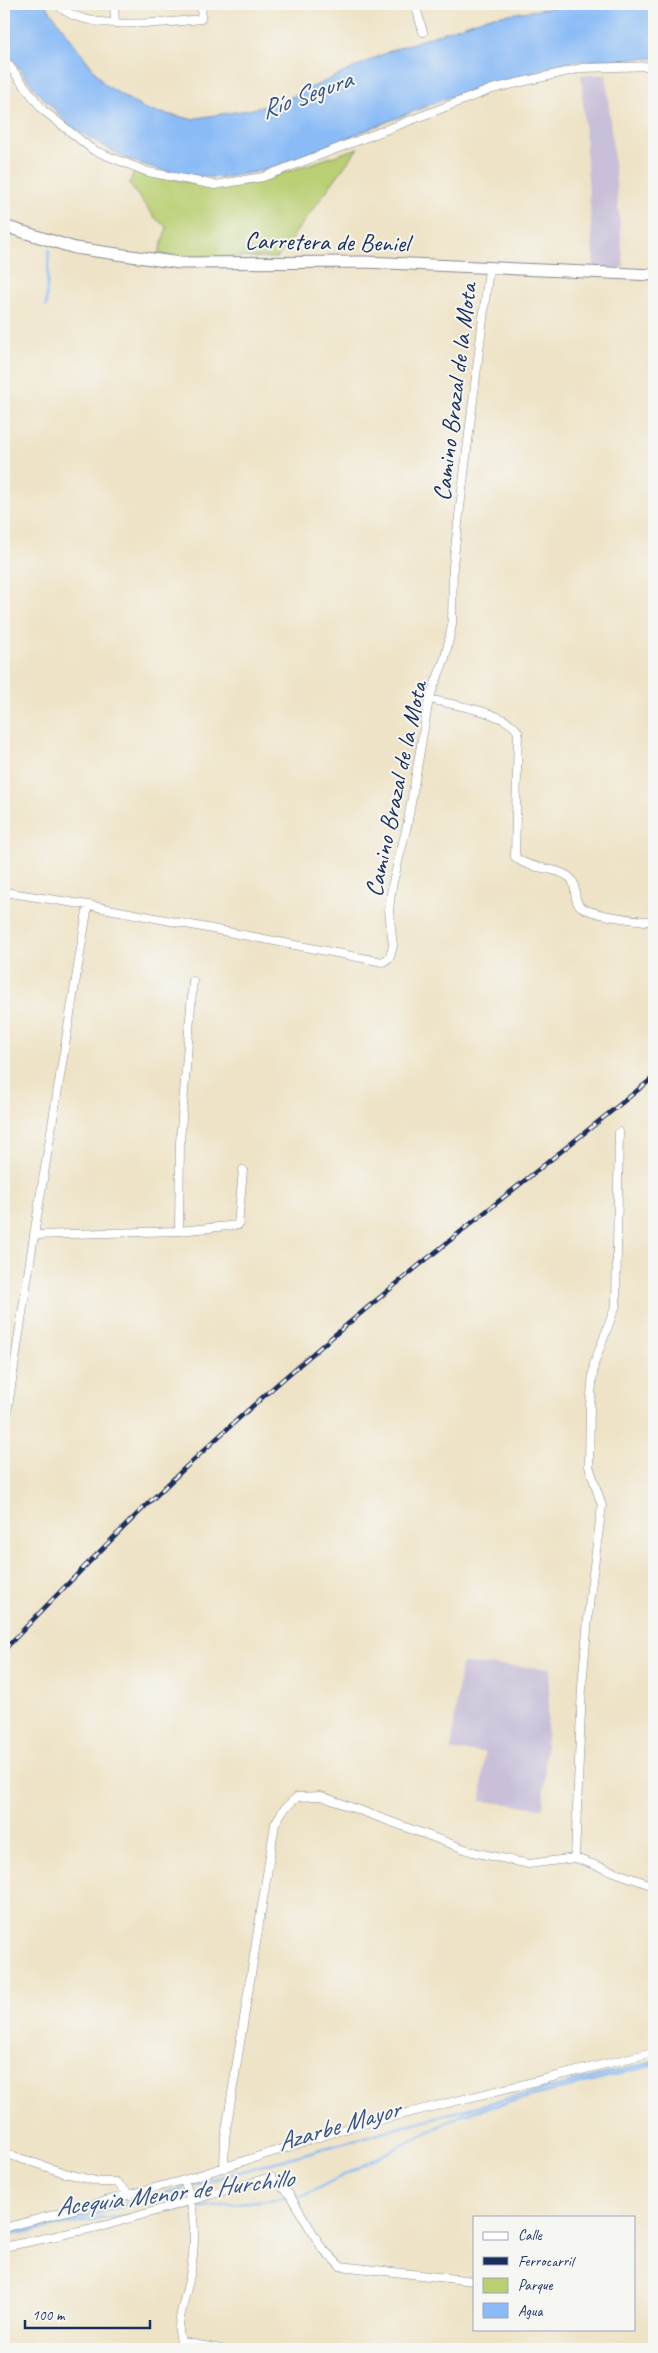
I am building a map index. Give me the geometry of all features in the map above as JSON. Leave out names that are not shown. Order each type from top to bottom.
[{"type":"main road","name":"Carretera de Beniel","points":[[4,226],[75,248],[173,262],[365,262],[654,276]]},
{"type":"street","points":[[58,4],[64,12],[87,21],[115,23],[201,19],[202,4]]},
{"type":"street","points":[[114,4],[115,23]]},
{"type":"street","points":[[414,4],[423,32]]},
{"type":"street","points":[[4,60],[42,110],[93,150],[148,172],[215,185],[263,177],[492,89],[582,68],[654,66]]},
{"type":"street","name":"Camino Brazal de la Mota","points":[[4,892],[383,962],[390,956],[393,946],[389,910],[392,886],[407,826],[429,699],[445,658],[452,625],[453,565],[489,269]]},
{"type":"street","points":[[429,699],[500,717],[514,724],[518,732],[515,857],[522,863],[567,875],[574,882],[577,903],[586,911],[654,922]]},
{"type":"street","points":[[4,1434],[34,1235],[88,906]]},
{"type":"street","points":[[179,1232],[180,1142],[193,981]]},
{"type":"street","points":[[575,1858],[582,1686],[590,1596],[602,1506],[589,1466],[590,1405],[594,1364],[616,1305],[619,1132]]},
{"type":"street","points":[[34,1235],[179,1232],[238,1225],[243,1170]]},
{"type":"street","points":[[224,2168],[225,2137],[275,1824],[283,1810],[297,1797],[321,1796],[473,1852],[529,1864],[575,1858],[654,1886]]},
{"type":"street","points":[[4,2228],[184,2180],[350,2127],[654,2052]]},
{"type":"street","points":[[4,2153],[65,2173],[100,2182],[116,2182],[130,2195]]},
{"type":"street","points":[[4,2247],[107,2225],[190,2198],[271,2177],[289,2194],[322,2248],[340,2266],[473,2282]]},
{"type":"street","points":[[184,2180],[190,2198],[194,2229],[190,2272],[178,2329],[181,2346],[221,2349]]},
{"type":"shaded area","points":[[581,75],[606,75],[624,268],[594,268]]},
{"type":"shaded area","points":[[461,1664],[550,1668],[543,1808],[481,1801],[485,1752],[451,1751]]},
{"type":"green space","points":[[358,148],[277,258],[158,255],[167,227],[155,218],[129,184],[134,172],[209,187],[254,183]]},
{"type":"water","name":"Río Segura","points":[[4,4],[45,4],[105,85],[146,110],[191,119],[253,109],[287,99],[390,51],[488,17],[580,4],[654,4],[654,58],[575,61],[452,96],[266,170],[221,178],[161,170],[127,159],[71,127],[34,88],[4,48]]},
{"type":"waterway","points":[[46,306],[49,250]]},
{"type":"waterway","name":"Azarbe Mayor","points":[[189,2186],[451,2113],[654,2062]]},
{"type":"waterway","name":"Acequia Menor de Hurchillo","points":[[166,2211],[303,2196],[463,2114],[654,2065]]},
{"type":"waterway","name":"Azarbe Mayor","points":[[4,2233],[81,2218],[184,2188]]},
{"type":"waterway","name":"Acequia Menor de Hurchillo","points":[[4,2236],[83,2221],[125,2216]]},
{"type":"waterway","points":[[188,2337],[256,2349]]},
{"type":"railway","points":[[4,1650],[151,1501],[256,1403],[424,1261],[654,1077]]}]
